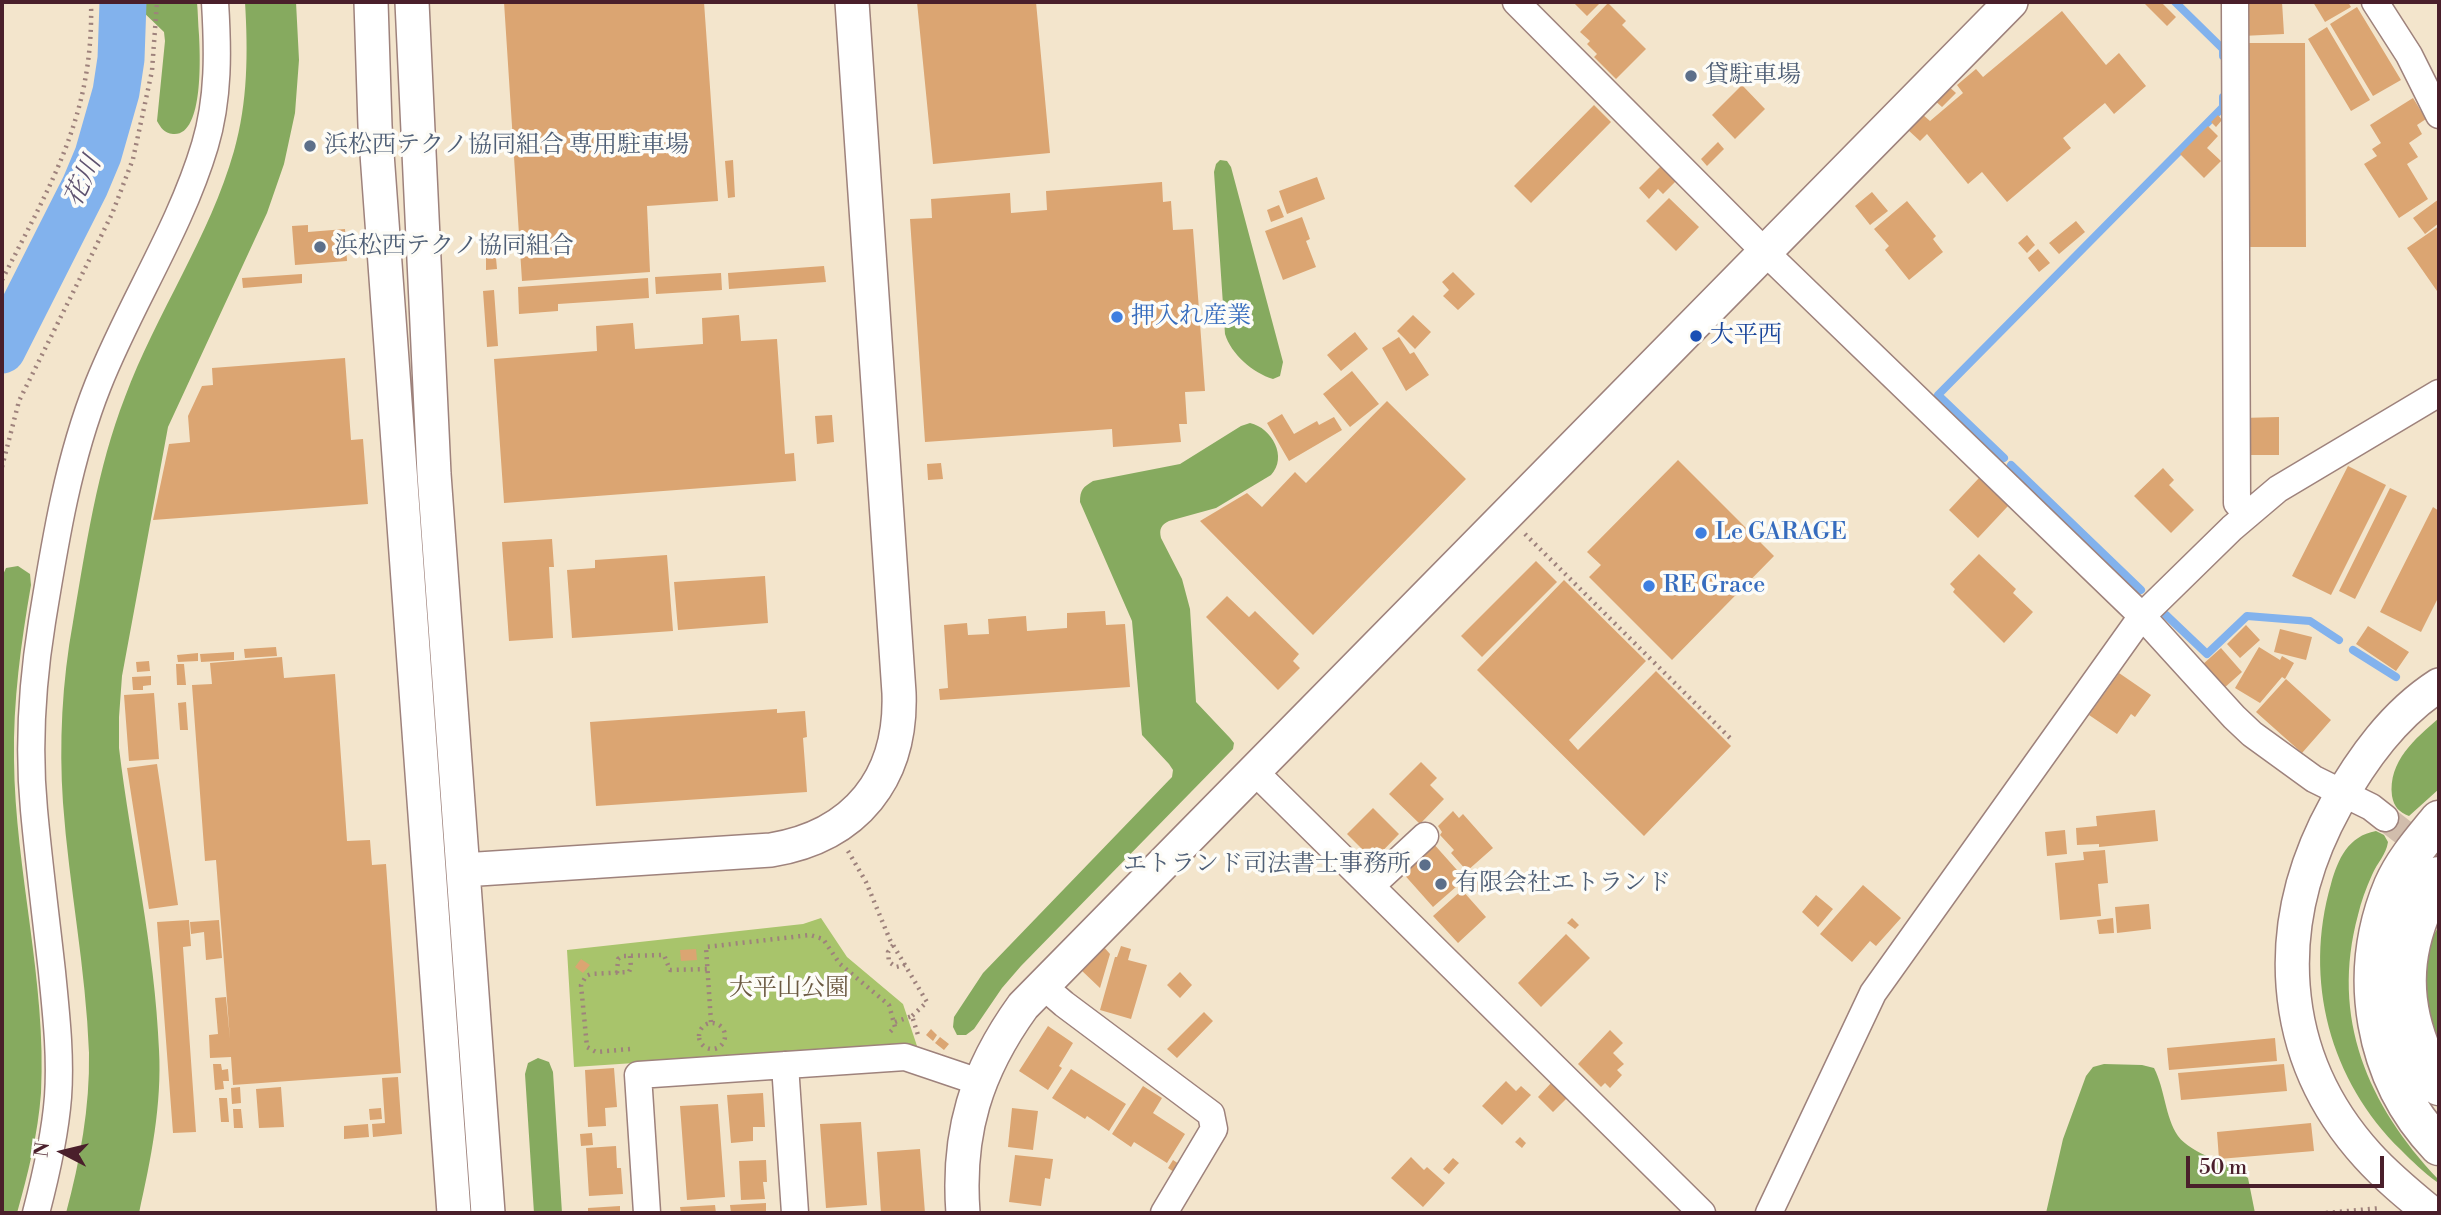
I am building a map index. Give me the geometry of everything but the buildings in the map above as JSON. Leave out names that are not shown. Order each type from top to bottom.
[{"type":"highway","points":[[2439,820],[2414,850],[2394,884],[2380,921],[2373,960],[2373,1000],[2379,1039],[2392,1076],[2412,1110],[2439,1146]]},
{"type":"highway","points":[[2439,876],[2426,899],[2414,930],[2408,962],[2407,995],[2412,1028],[2439,1086]]},
{"type":"street","points":[[36,1213],[53,1137],[59,1054],[33,807],[32,725],[36,666],[66,493],[85,418],[115,347],[192,183],[206,143],[218,59],[215,2]]},
{"type":"street","points":[[371,2],[375,126],[454,1213]]},
{"type":"street","points":[[412,2],[434,474],[488,1213]]},
{"type":"street","points":[[463,870],[771,850],[796,846],[841,825],[876,789],[888,767],[900,718],[899,693],[852,2]]},
{"type":"street","points":[[1516,2],[1764,251],[2142,616],[2216,699],[2252,734],[2314,779],[2371,807],[2385,818]]},
{"type":"street","points":[[962,1213],[963,1152],[971,1105],[979,1082],[1006,1028],[1042,985],[2011,2]]},
{"type":"street","points":[[2235,2],[2236,503],[2247,514]]},
{"type":"street","points":[[2375,2],[2409,55],[2439,115]]},
{"type":"street","points":[[1769,1213],[1873,993],[2142,616],[2247,514],[2278,489],[2439,393]]},
{"type":"street","points":[[2431,1213],[2368,1157],[2343,1126],[2323,1093],[2297,1018],[2292,980],[2292,941],[2308,864],[2323,828],[2343,793],[2368,754],[2395,720],[2439,685]]},
{"type":"street","points":[[1253,770],[1702,1213]]},
{"type":"street","points":[[1370,886],[1425,836]]},
{"type":"street","points":[[1042,985],[1211,1114],[1214,1129],[1164,1213]]},
{"type":"street","points":[[647,1213],[638,1075],[905,1057],[979,1082]]},
{"type":"street","points":[[785,1065],[795,1213]]},
{"type":"path","points":[[2,280],[57,172],[78,115],[90,55],[91,2]]},
{"type":"path","points":[[2,467],[19,401],[112,215],[133,159],[152,71],[157,2]]},
{"type":"path","points":[[1505,514],[1733,741]]},
{"type":"path","points":[[846,847],[866,882],[893,945],[928,1002],[912,1017],[895,1022]]},
{"type":"path","points":[[711,1022],[706,947],[817,936],[827,943],[840,964],[890,1005],[895,1027],[888,1032]]},
{"type":"path","points":[[893,945],[888,952],[889,962],[896,967],[905,965]]},
{"type":"path","points":[[617,973],[618,959],[631,956],[664,955],[670,970],[708,969]]},
{"type":"path","points":[[631,956],[631,970],[625,973],[591,975],[582,980],[585,1042],[587,1047],[596,1052],[636,1049]]},
{"type":"path","points":[[912,1017],[921,1046]]},
{"type":"path","points":[[702,1045],[698,1037],[700,1029],[711,1022],[718,1023],[723,1028],[726,1034],[723,1043]]},
{"type":"path","points":[[689,1046],[702,1045],[713,1049],[723,1043],[735,1042]]},
{"type":"path","points":[[2326,1213],[2387,1208]]},
{"type":"green space","points":[[138,2],[197,2],[200,59],[198,93],[190,123],[183,131],[167,133],[157,121],[164,32],[139,8]]},
{"type":"green space","points":[[245,2],[296,2],[299,60],[295,113],[284,164],[267,213],[168,427],[122,676],[119,748],[157,1012],[159,1091],[155,1132],[139,1213],[66,1213],[83,1134],[89,1053],[85,990],[62,780],[62,712],[69,645],[93,508],[115,424],[138,366],[211,214],[224,183],[239,133],[246,77]]},
{"type":"green space","points":[[1220,160],[1227,161],[1231,167],[1283,362],[1280,376],[1273,379],[1244,362],[1232,349],[1225,334],[1214,172]]},
{"type":"green space","points":[[1250,423],[1265,431],[1275,444],[1278,460],[1271,475],[1216,508],[1169,521],[1162,526],[1160,532],[1182,579],[1190,609],[1196,702],[1234,743],[1233,749],[1021,966],[974,1029],[966,1035],[957,1035],[953,1027],[954,1017],[983,973],[1172,777],[1173,770],[1169,764],[1142,735],[1132,621],[1080,502],[1081,492],[1093,481],[1180,464]]},
{"type":"green space","points":[[18,566],[30,574],[31,585],[16,694],[14,760],[19,843],[39,1010],[41,1093],[32,1154],[17,1213],[2,1213],[2,577],[6,568]]},
{"type":"green space","points":[[2439,718],[2439,789],[2409,816],[2398,809],[2393,800],[2394,772],[2405,752]]},
{"type":"green space","points":[[2376,831],[2384,835],[2388,842],[2358,915],[2351,953],[2349,989],[2353,1024],[2361,1058],[2375,1090],[2392,1121],[2413,1151],[2438,1179],[2437,1182],[2376,1123],[2356,1093],[2340,1061],[2322,992],[2320,956],[2323,920],[2334,875],[2351,843]]},
{"type":"green space","name":"大平山公園","points":[[821,918],[847,957],[903,1004],[918,1049],[907,1045],[574,1067],[567,950],[803,924]]},
{"type":"green space","points":[[2439,926],[2439,1050],[2427,1004],[2425,971],[2431,940]]},
{"type":"green space","points":[[538,1058],[549,1062],[553,1072],[562,1213],[534,1213],[525,1074],[528,1063]]},
{"type":"green space","points":[[2104,1064],[2154,1068],[2170,1120],[2178,1136],[2192,1148],[2248,1178],[2255,1213],[2046,1213],[2063,1139],[2086,1076],[2093,1067]]},
{"type":"waterway","name":"花川","points":[[2,350],[98,155],[116,92],[121,59],[123,2]]},
{"type":"waterway","points":[[2175,2],[2223,49],[2223,56]]},
{"type":"waterway","points":[[2004,458],[1938,395],[2223,107],[2223,97]]},
{"type":"waterway","points":[[2011,465],[2141,590]]},
{"type":"waterway","points":[[2166,615],[2207,654],[2247,616],[2310,621],[2339,640]]},
{"type":"waterway","points":[[2353,650],[2396,677]]},
{"type":"tunnel","points":[[2385,818],[2432,855]]},
{"type":"place","name":"貸駐車場","points":[[1691,76]]},
{"type":"place","name":"浜松西テクノ協同組合 専用駐車場","points":[[310,146]]},
{"type":"place","name":"浜松西テクノ協同組合","points":[[320,247]]},
{"type":"place","name":"押入れ産業","points":[[1117,317]]},
{"type":"place","name":"大平西","points":[[1696,336]]},
{"type":"place","name":"Le GARAGE","points":[[1701,533]]},
{"type":"place","name":"RE Grace","points":[[1649,586]]},
{"type":"place","name":"エトランド司法書士事務所","points":[[1425,865]]},
{"type":"place","name":"有限会社エトランド","points":[[1441,884]]}]
